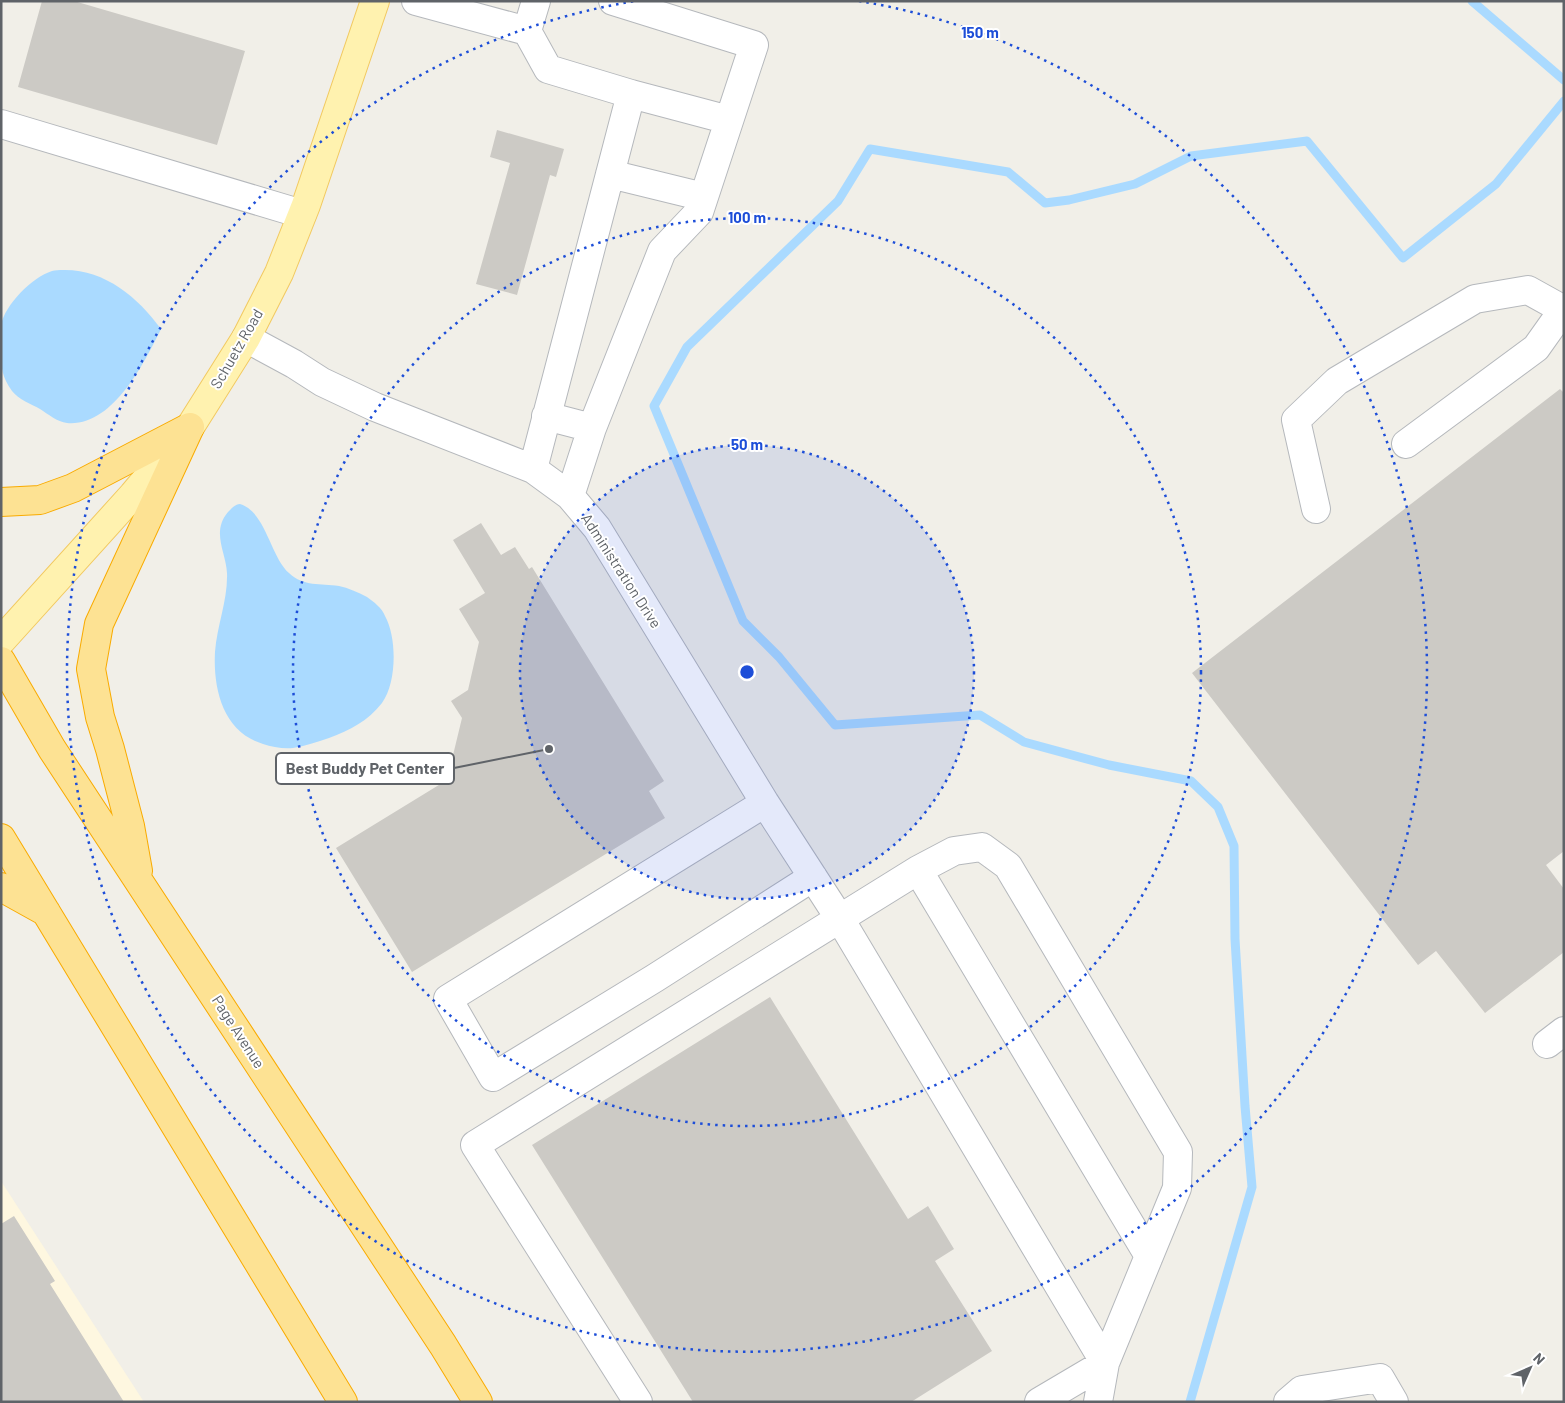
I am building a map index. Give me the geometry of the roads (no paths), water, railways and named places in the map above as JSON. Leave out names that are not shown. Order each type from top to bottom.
[{"type":"highway","points":[[1,502],[40,500],[73,488],[190,427]]},
{"type":"highway","points":[[140,883],[130,826],[100,717],[91,669],[98,624],[190,427]]},
{"type":"highway","name":"Page Avenue","points":[[1,662],[52,749],[437,1336],[478,1402]]},
{"type":"highway","points":[[1,838],[343,1402]]},
{"type":"highway","points":[[1,887],[47,913]]},
{"type":"main road","name":"Schuetz Road","points":[[1,641],[133,496],[190,427],[246,338],[279,273],[302,214],[375,1]]},
{"type":"street","points":[[416,1],[527,32],[548,69],[630,94],[729,120]]},
{"type":"street","points":[[527,32],[536,1]]},
{"type":"street","points":[[570,496],[592,428],[662,251],[699,212],[754,45],[613,1]]},
{"type":"street","points":[[533,469],[630,94]]},
{"type":"street","points":[[1,124],[302,214]]},
{"type":"street","points":[[610,174],[704,197]]},
{"type":"street","points":[[1316,509],[1296,420],[1337,381],[1475,299],[1528,290],[1564,310],[1536,348],[1406,444]]},
{"type":"street","name":"Administration Drive","points":[[246,338],[294,364],[322,382],[375,407],[533,469],[570,496],[597,528],[765,803],[840,919],[1105,1363]]},
{"type":"street","points":[[546,416],[592,428]]},
{"type":"street","points":[[765,803],[448,999],[493,1077],[655,978],[813,877]]},
{"type":"street","points":[[638,1402],[475,1145],[918,870],[954,851],[982,847],[1008,866],[1178,1152],[1177,1188],[1105,1363],[1098,1402]]},
{"type":"street","points":[[918,870],[1149,1256]]},
{"type":"street","points":[[1039,1402],[1105,1363]]},
{"type":"street","points":[[1288,1402],[1302,1390],[1380,1378],[1394,1402]]},
{"type":"water","points":[[63,270],[92,274],[119,287],[142,306],[161,329],[146,359],[125,390],[99,415],[84,422],[63,422],[21,399],[9,386],[2,368],[1,325],[8,309],[28,285],[36,279],[52,271]]},
{"type":"water","points":[[240,504],[256,516],[277,556],[289,573],[300,581],[339,586],[357,592],[375,603],[385,616],[392,636],[394,660],[387,694],[371,715],[344,732],[298,747],[274,747],[249,738],[238,730],[223,707],[216,680],[215,666],[216,642],[227,583],[226,565],[220,535],[223,520],[228,512]]},
{"type":"waterway","points":[[1472,1],[1564,80]]},
{"type":"waterway","points":[[1190,1402],[1252,1187],[1235,939],[1234,846],[1218,807],[1191,781],[1109,765],[1024,742],[980,715],[835,725],[779,657],[743,621],[654,406],[687,347],[838,201],[870,149],[1008,172],[1045,203],[1069,200],[1135,184],[1191,156],[1307,141],[1403,258],[1496,184],[1564,101]]},
{"type":"place","name":"Best Buddy Pet Center","points":[[549,749]]}]
